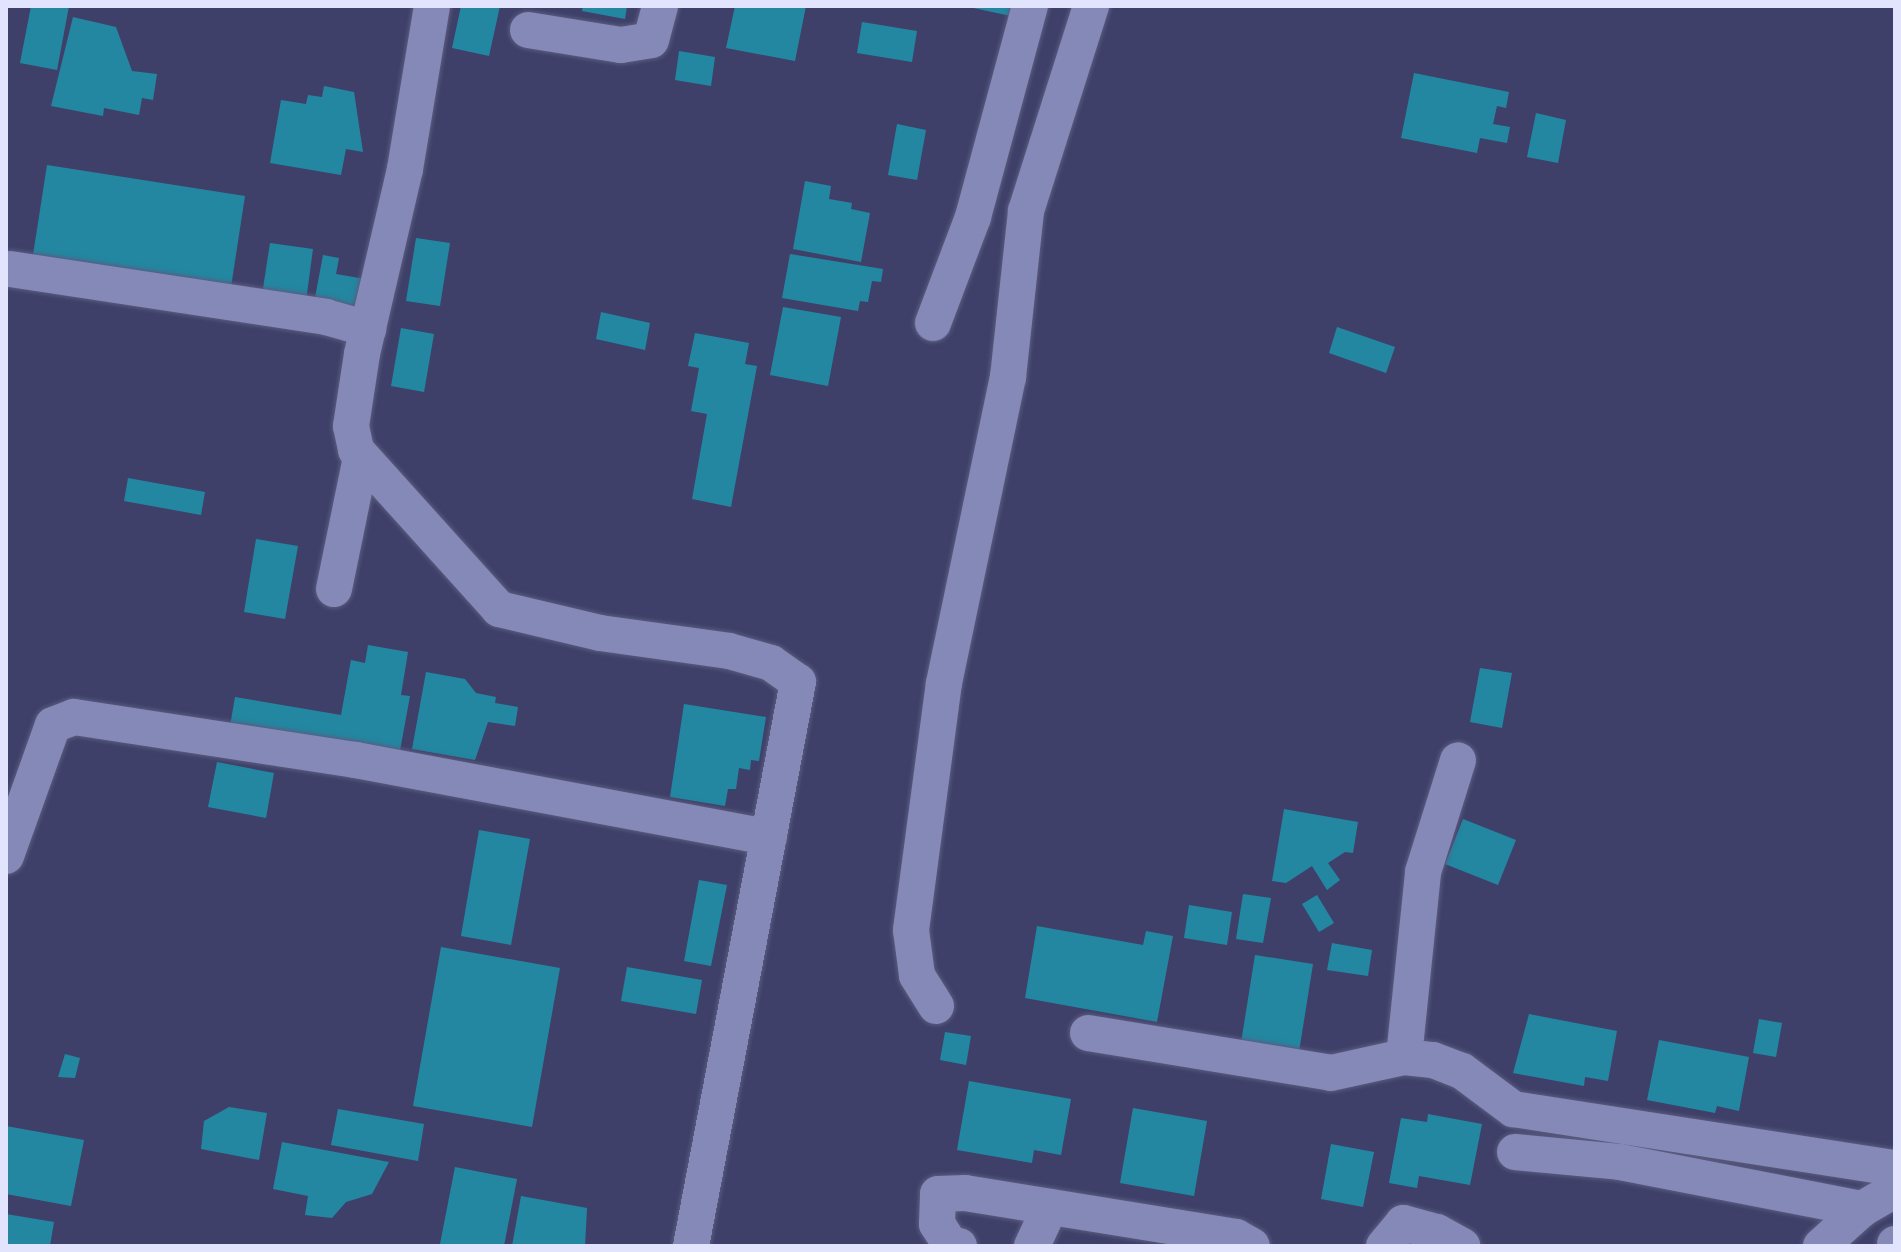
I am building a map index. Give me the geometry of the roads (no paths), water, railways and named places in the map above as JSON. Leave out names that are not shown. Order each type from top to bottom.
[{"type":"street","points":[[432,6],[405,169],[368,329],[351,426],[361,458],[499,609],[600,633],[729,651],[771,663],[798,682],[691,1246]]},
{"type":"street","points":[[528,30],[621,45],[651,40],[660,6]]},
{"type":"street","points":[[933,323],[991,157],[1030,6]]},
{"type":"street","points":[[936,1006],[917,975],[911,930],[944,683],[1008,377],[1017,321],[1017,259],[1039,168],[1091,6]]},
{"type":"street","points":[[991,157],[1039,168]]},
{"type":"street","points":[[10,269],[326,317],[368,329]]},
{"type":"street","points":[[334,589],[361,458]]},
{"type":"street","points":[[6,856],[53,725],[74,717],[356,760],[769,837]]},
{"type":"street","points":[[1404,1057],[1423,872],[1458,760]]},
{"type":"street","points":[[1088,1033],[1331,1073],[1404,1057],[1433,1060],[1462,1071],[1513,1109],[1895,1168]]},
{"type":"street","points":[[1515,1152],[1620,1162],[1862,1209]]},
{"type":"street","points":[[1821,1246],[1862,1209],[1895,1190]]},
{"type":"street","points":[[959,1246],[950,1244],[937,1224],[938,1194],[965,1193],[1236,1237],[1252,1246]]},
{"type":"street","points":[[1032,1246],[1050,1207]]},
{"type":"street","points":[[1384,1246],[1403,1223],[1437,1232],[1462,1246]]}]
